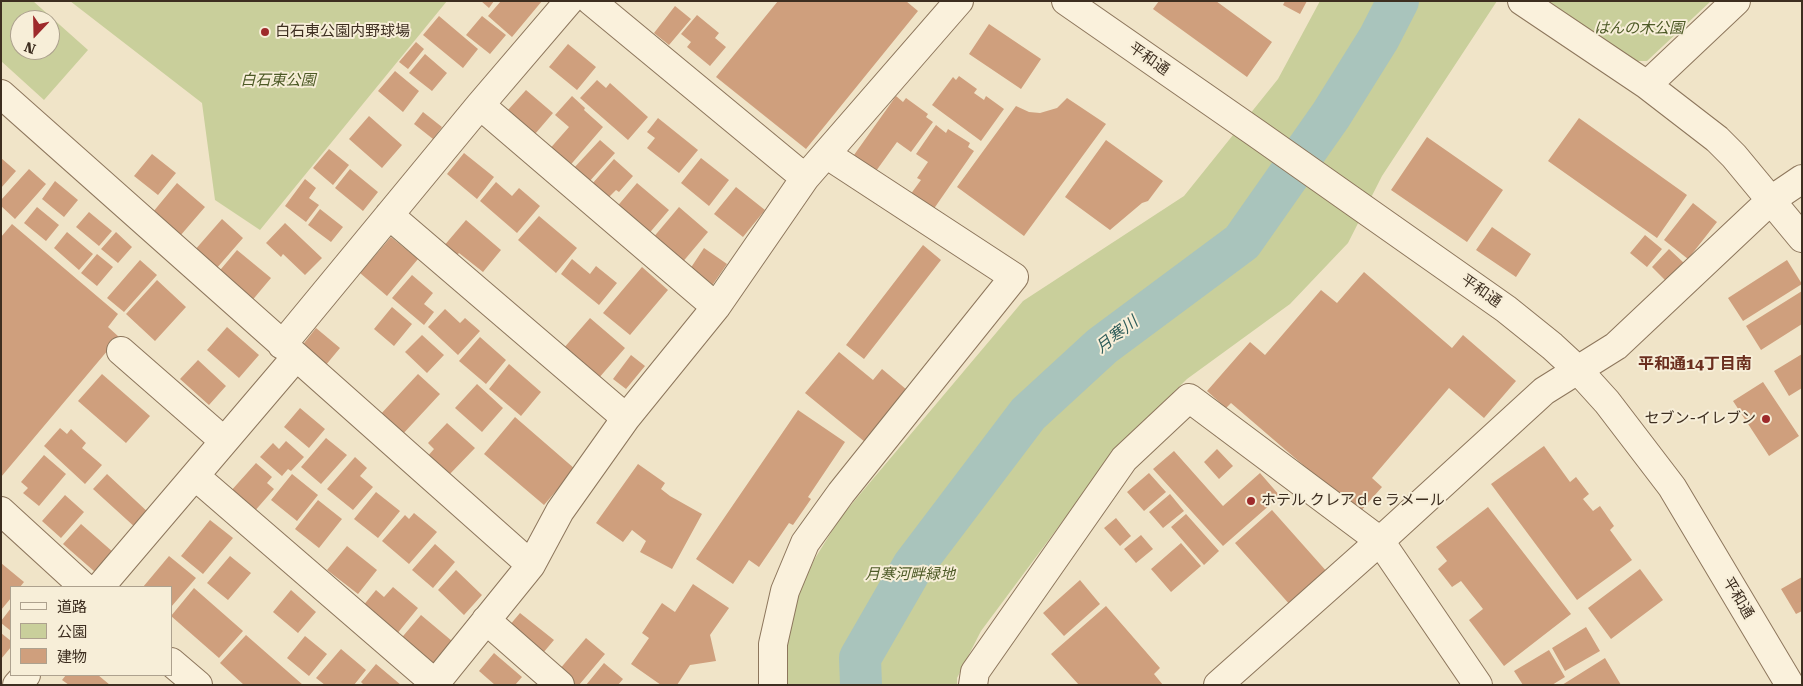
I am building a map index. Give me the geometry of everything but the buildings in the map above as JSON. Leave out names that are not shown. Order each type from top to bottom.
[{"type":"street","points":[[101,586],[224,441],[389,216],[569,1]]},
{"type":"street","points":[[590,1],[805,178]]},
{"type":"street","points":[[194,476],[436,684],[531,565],[560,511],[626,418],[716,307],[805,178],[959,1]]},
{"type":"street","name":"平和通","points":[[1066,1],[1506,309],[1552,346],[1578,370],[1607,402],[1672,487],[1790,685]]},
{"type":"street","points":[[1522,1],[1647,85],[1717,139],[1734,156],[1802,238]]},
{"type":"street","points":[[1647,85],[1736,1]]},
{"type":"street","points":[[1,94],[531,565]]},
{"type":"street","points":[[480,105],[716,307]]},
{"type":"street","points":[[773,685],[773,644],[785,591],[805,543],[841,493],[1014,277],[826,154]]},
{"type":"street","points":[[1218,685],[1380,541],[1544,391],[1616,346],[1771,200],[1802,179]]},
{"type":"street","points":[[389,216],[626,418]]},
{"type":"street","points":[[122,351],[224,441]]},
{"type":"street","points":[[973,685],[975,672],[1124,459],[1190,398],[1380,541],[1478,685]]},
{"type":"street","points":[[1,511],[83,586]]},
{"type":"street","points":[[486,620],[560,685]]},
{"type":"street","points":[[172,663],[198,685]]},
{"type":"green space","points":[[1,1],[33,1],[43,10],[10,10],[10,60],[60,60],[60,25],[88,50],[44,100],[1,61]]},
{"type":"green space","name":"白石東公園","points":[[70,1],[447,1],[260,230],[215,200],[202,103]]},
{"type":"green space","name":"月寒河畔緑地","points":[[1320,1],[1497,1],[1382,176],[1348,243],[1290,304],[1187,379],[1114,452],[981,631],[957,678],[957,685],[783,685],[786,644],[796,600],[814,560],[840,518],[1023,301],[1184,196],[1278,79]]},
{"type":"green space","name":"はんの木公園","points":[[1546,1],[1711,1],[1647,61],[1637,61]]},
{"type":"waterway","name":"月寒川","points":[[861,685],[860,658],[913,566],[1028,414],[1102,346],[1242,242],[1331,115],[1379,38],[1398,1]]},
{"type":"place","name":"白石東公園内野球場","points":[[265,32]]},
{"type":"place","name":"セブン-イレブン","points":[[1766,419]]},
{"type":"place","name":"ホテル クレアｄｅラメール","points":[[1251,501]]},
{"type":"district","name":"平和通14丁目南","points":[[1695,364]]}]
